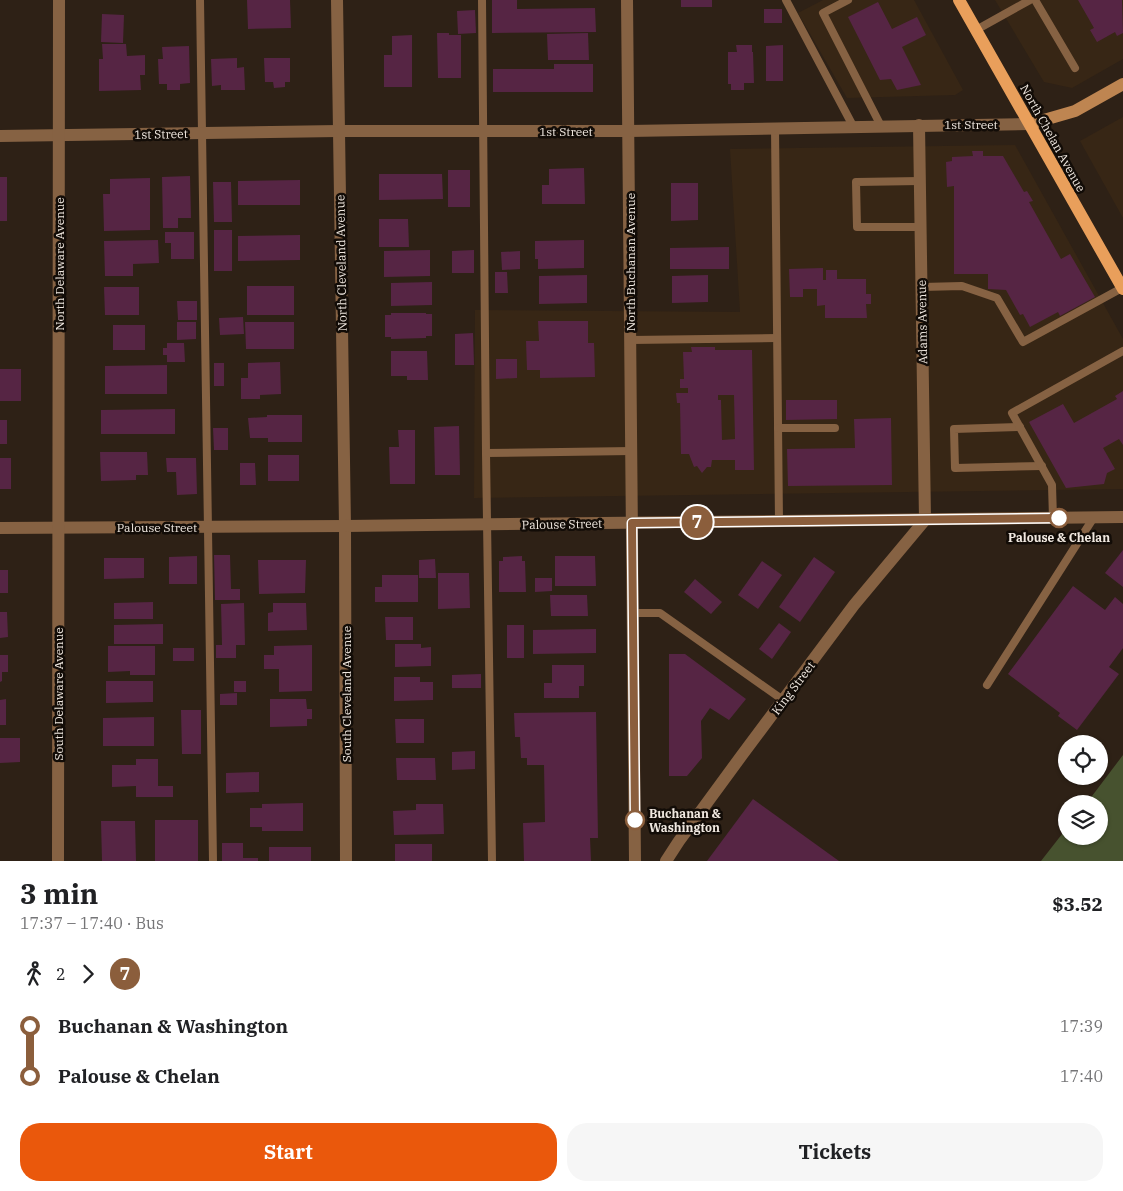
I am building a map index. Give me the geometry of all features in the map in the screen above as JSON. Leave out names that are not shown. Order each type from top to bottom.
[{"type":"main road","name":"North Chelan Avenue","points":[[959,0],[1122,288]]},
{"type":"street","name":"North Delaware Avenue","points":[[58,527],[60,0]]},
{"type":"street","name":"North Cleveland Avenue","points":[[337,0],[345,526]]},
{"type":"street","name":"North Buchanan Avenue","points":[[627,0],[635,861]]},
{"type":"street","name":"1st Street","points":[[0,136],[1030,124],[1075,111],[1123,84]]},
{"type":"street","name":"Adams Avenue","points":[[919,125],[925,520]]},
{"type":"street","name":"Palouse Street","points":[[0,528],[486,525],[1123,517]]},
{"type":"street","name":"King Street","points":[[666,861],[684,833],[854,605],[925,520]]},
{"type":"street","name":"South Cleveland Avenue","points":[[345,526],[346,861]]},
{"type":"street","name":"South Delaware Avenue","points":[[58,527],[58,861]]},
{"type":"lane","points":[[200,0],[213,861]]},
{"type":"lane","points":[[482,0],[486,525],[492,861]]},
{"type":"lane","points":[[786,0],[853,126]]},
{"type":"lane","points":[[848,0],[823,13],[880,126]]},
{"type":"lane","points":[[976,30],[1030,0]]},
{"type":"lane","points":[[1034,0],[1075,68]]},
{"type":"lane","points":[[775,128],[779,522]]},
{"type":"lane","points":[[920,181],[856,182],[857,228],[921,227]]},
{"type":"lane","points":[[922,287],[962,286],[997,298],[1023,342],[1122,288]]},
{"type":"lane","points":[[631,340],[777,338]]},
{"type":"lane","points":[[1053,518],[1052,485],[1012,413],[1123,351]]},
{"type":"lane","points":[[1020,427],[954,429],[955,468],[1042,466]]},
{"type":"lane","points":[[778,428],[835,428]]},
{"type":"lane","points":[[486,453],[632,451]]},
{"type":"lane","points":[[987,685],[1094,517]]},
{"type":"lane","points":[[633,613],[660,613],[783,700]]},
{"type":"shaded area","points":[[823,0],[914,0],[963,90],[955,95],[847,98],[798,13]]},
{"type":"shaded area","points":[[995,0],[1123,0],[1123,59],[1072,88],[1044,82]]},
{"type":"shaded area","points":[[1123,117],[1123,218],[1080,141]]},
{"type":"shaded area","points":[[1015,145],[1123,339],[1123,489],[474,498],[475,310],[740,312],[730,149]]},
{"type":"green space","points":[[1123,755],[1123,861],[1041,861],[1058,839],[1058,845],[1108,845],[1108,795],[1093,795],[1100,785],[1108,785],[1108,775]]},
{"type":"building","points":[[247,0],[290,0],[291,28],[248,29]]},
{"type":"building","points":[[492,0],[517,0],[517,9],[595,8],[596,32],[492,33]]},
{"type":"building","points":[[681,0],[712,0],[712,7],[681,7]]},
{"type":"building","points":[[1078,0],[1122,0],[1123,33],[1117,36],[1115,32],[1097,42],[1090,30],[1094,28]]},
{"type":"building","points":[[878,2],[892,29],[917,17],[926,35],[902,47],[921,85],[897,90],[891,79],[880,80],[848,17]]},
{"type":"building","points":[[764,9],[782,9],[782,23],[764,23]]},
{"type":"building","points":[[475,10],[476,33],[458,34],[457,11]]},
{"type":"building","points":[[102,14],[124,15],[123,43],[101,42]]},
{"type":"building","points":[[437,33],[461,35],[461,78],[438,78]]},
{"type":"building","points":[[588,33],[589,60],[548,60],[547,34]]},
{"type":"building","points":[[412,35],[412,87],[384,87],[384,55],[392,55],[392,36]]},
{"type":"building","points":[[102,44],[126,44],[127,56],[145,55],[145,75],[140,75],[141,90],[99,91],[99,59],[103,59]]},
{"type":"building","points":[[736,45],[752,45],[754,83],[744,83],[744,90],[731,90],[731,84],[728,84],[728,52],[737,52]]},
{"type":"building","points":[[783,45],[783,81],[766,81],[766,46]]},
{"type":"building","points":[[189,46],[190,83],[180,84],[180,90],[167,90],[167,84],[159,84],[158,59],[163,59],[162,47]]},
{"type":"building","points":[[237,58],[237,68],[244,67],[245,90],[221,90],[221,85],[212,86],[211,59]]},
{"type":"building","points":[[264,58],[290,58],[290,82],[285,82],[285,87],[274,88],[273,82],[265,82]]},
{"type":"building","points":[[554,64],[593,64],[593,92],[493,92],[493,69],[554,69]]},
{"type":"building","points":[[972,151],[983,151],[983,156],[1003,156],[1024,192],[1027,191],[1033,201],[1029,202],[1061,259],[1070,254],[1095,297],[1060,316],[1058,312],[1030,327],[1023,314],[1020,315],[1006,290],[988,289],[988,274],[954,274],[954,186],[947,187],[946,162],[952,161],[952,157],[973,156]]},
{"type":"building","points":[[584,168],[585,204],[542,204],[542,185],[549,185],[549,169]]},
{"type":"building","points":[[448,170],[470,170],[470,207],[448,207]]},
{"type":"building","points":[[379,174],[442,174],[443,199],[379,200]]},
{"type":"building","points":[[190,176],[191,218],[178,218],[178,228],[163,228],[162,177]]},
{"type":"building","points":[[0,177],[7,177],[7,221],[0,221]]},
{"type":"building","points":[[150,178],[150,230],[104,231],[103,194],[110,194],[110,179]]},
{"type":"building","points":[[300,180],[300,205],[238,205],[238,181]]},
{"type":"building","points":[[213,182],[231,182],[232,222],[214,222]]},
{"type":"building","points":[[671,183],[698,183],[698,220],[671,221]]},
{"type":"building","points":[[379,219],[408,219],[409,247],[379,247]]},
{"type":"building","points":[[214,230],[232,230],[232,271],[214,271]]},
{"type":"building","points":[[165,232],[194,232],[194,259],[171,259],[171,243],[165,243]]},
{"type":"building","points":[[300,235],[300,260],[238,261],[238,236]]},
{"type":"building","points":[[158,240],[159,263],[133,264],[133,276],[105,276],[104,241]]},
{"type":"building","points":[[584,240],[584,268],[538,269],[538,259],[535,259],[535,241]]},
{"type":"building","points":[[729,247],[729,269],[670,269],[670,248]]},
{"type":"building","points":[[430,250],[430,276],[384,277],[384,251]]},
{"type":"building","points":[[474,250],[474,273],[452,273],[452,251]]},
{"type":"building","points":[[520,251],[520,269],[502,270],[501,252]]},
{"type":"building","points":[[823,268],[823,280],[826,280],[826,270],[837,270],[837,279],[866,279],[866,294],[871,294],[871,304],[866,304],[867,318],[825,318],[825,305],[817,306],[817,289],[803,289],[803,297],[790,297],[789,269]]},
{"type":"building","points":[[495,272],[507,272],[508,293],[495,293]]},
{"type":"building","points":[[587,275],[587,303],[539,304],[539,276]]},
{"type":"building","points":[[708,275],[708,302],[672,303],[672,276]]},
{"type":"building","points":[[432,282],[432,305],[391,306],[391,283]]},
{"type":"building","points":[[247,286],[294,286],[294,315],[247,315]]},
{"type":"building","points":[[104,287],[139,287],[139,315],[105,315]]},
{"type":"building","points":[[177,301],[197,301],[197,320],[178,320]]},
{"type":"building","points":[[391,313],[432,314],[432,336],[426,336],[426,338],[391,339],[391,337],[385,337],[385,315],[391,315]]},
{"type":"building","points":[[243,317],[244,334],[220,335],[219,318]]},
{"type":"building","points":[[538,321],[588,321],[588,343],[594,343],[595,377],[540,378],[540,370],[527,370],[526,341],[539,341]]},
{"type":"building","points":[[177,322],[196,322],[196,339],[177,340]]},
{"type":"building","points":[[245,322],[294,322],[294,349],[246,349]]},
{"type":"building","points":[[113,325],[145,325],[145,350],[113,350]]},
{"type":"building","points":[[473,333],[474,365],[455,365],[455,334]]},
{"type":"building","points":[[167,343],[184,343],[185,362],[167,362],[167,355],[163,355],[163,348],[167,348]]},
{"type":"building","points":[[691,347],[715,347],[715,350],[752,350],[754,470],[735,470],[735,460],[712,460],[711,467],[707,467],[702,473],[697,466],[694,467],[689,454],[681,454],[680,403],[677,403],[676,393],[688,393],[688,388],[680,388],[680,379],[684,379],[683,352],[692,352]],"holes":[[[718,395],[734,395],[735,439],[722,440],[721,400],[718,400]]]},
{"type":"building","points":[[391,351],[427,351],[428,380],[407,380],[407,376],[391,376]]},
{"type":"building","points":[[496,359],[517,359],[517,378],[496,379]]},
{"type":"building","points":[[280,362],[281,394],[260,395],[260,399],[241,399],[241,378],[248,378],[248,363]]},
{"type":"building","points":[[214,363],[224,363],[224,386],[214,386]]},
{"type":"building","points":[[167,365],[167,394],[105,394],[105,366]]},
{"type":"building","points":[[0,369],[21,369],[21,401],[0,401]]},
{"type":"building","points":[[1123,391],[1123,445],[1119,439],[1103,448],[1115,469],[1107,473],[1104,484],[1066,488],[1029,422],[1063,404],[1074,423],[1117,399],[1115,396]]},
{"type":"building","points":[[786,400],[837,400],[837,419],[786,420]]},
{"type":"building","points":[[175,409],[175,434],[101,434],[101,410]]},
{"type":"building","points":[[267,415],[302,415],[302,442],[268,442],[268,438],[250,438],[248,418],[267,417]]},
{"type":"building","points":[[891,418],[892,485],[788,486],[787,449],[855,448],[854,419]]},
{"type":"building","points":[[0,420],[7,420],[7,444],[0,444]]},
{"type":"building","points":[[459,426],[460,475],[435,475],[434,427]]},
{"type":"building","points":[[213,428],[228,428],[228,450],[214,450]]},
{"type":"building","points":[[398,430],[415,430],[415,484],[390,484],[389,447],[399,447]]},
{"type":"building","points":[[100,452],[147,452],[148,475],[136,475],[136,480],[101,481]]},
{"type":"building","points":[[268,455],[299,455],[299,481],[268,481]]},
{"type":"building","points":[[0,458],[11,458],[11,489],[0,489]]},
{"type":"building","points":[[166,458],[196,458],[197,494],[177,495],[176,472],[167,472]]},
{"type":"building","points":[[240,463],[255,463],[256,485],[240,485]]},
{"type":"building","points":[[1123,550],[1123,587],[1105,573]]},
{"type":"building","points":[[214,555],[230,555],[231,589],[240,589],[240,600],[215,600]]},
{"type":"building","points":[[197,556],[197,584],[169,584],[169,557]]},
{"type":"building","points":[[522,556],[522,561],[525,561],[526,592],[499,592],[499,561],[503,561],[503,557]]},
{"type":"building","points":[[555,556],[595,556],[596,586],[555,586]]},
{"type":"building","points":[[814,557],[835,572],[800,622],[779,607]]},
{"type":"building","points":[[104,558],[144,558],[144,578],[104,579]]},
{"type":"building","points":[[435,559],[436,578],[419,578],[419,560]]},
{"type":"building","points":[[258,560],[306,560],[305,593],[259,594]]},
{"type":"building","points":[[762,561],[782,575],[758,609],[738,595]]},
{"type":"building","points":[[0,570],[8,570],[8,593],[0,593]]},
{"type":"building","points":[[438,573],[469,573],[470,608],[438,609]]},
{"type":"building","points":[[382,575],[418,575],[418,602],[375,602],[375,587],[382,587]]},
{"type":"building","points":[[535,578],[552,578],[552,591],[535,592]]},
{"type":"building","points":[[695,579],[722,602],[711,614],[684,592]]},
{"type":"building","points":[[1073,586],[1105,610],[1115,597],[1123,604],[1123,648],[1109,667],[1119,674],[1077,730],[1058,716],[1060,713],[1008,674]]},
{"type":"building","points":[[550,595],[587,595],[588,616],[551,616]]},
{"type":"building","points":[[153,602],[153,619],[114,619],[114,603]]},
{"type":"building","points":[[244,603],[245,645],[236,645],[236,658],[216,658],[216,645],[222,645],[221,604]]},
{"type":"building","points":[[273,603],[306,603],[307,630],[268,631],[268,613],[273,612]]},
{"type":"building","points":[[0,612],[7,612],[8,637],[0,638]]},
{"type":"building","points":[[385,617],[413,617],[413,640],[386,640]]},
{"type":"building","points":[[779,623],[791,632],[772,659],[759,649]]},
{"type":"building","points":[[163,624],[163,644],[114,644],[114,625]]},
{"type":"building","points":[[507,625],[524,625],[524,658],[507,658]]},
{"type":"building","points":[[596,629],[596,653],[533,654],[533,630]]},
{"type":"building","points":[[395,644],[421,644],[421,648],[431,647],[431,666],[395,667]]},
{"type":"building","points":[[312,645],[312,691],[279,692],[279,669],[264,669],[264,655],[274,655],[274,646]]},
{"type":"building","points":[[108,646],[155,646],[155,675],[130,675],[130,671],[108,672]]},
{"type":"building","points":[[173,648],[194,648],[194,661],[173,661]]},
{"type":"building","points":[[669,654],[685,654],[746,699],[729,720],[710,708],[701,721],[702,758],[687,776],[669,776]]},
{"type":"building","points":[[0,655],[8,655],[8,672],[2,672],[2,681],[0,682]]},
{"type":"building","points":[[552,665],[584,665],[584,686],[579,686],[579,698],[544,698],[544,683],[552,683]]},
{"type":"building","points":[[481,674],[481,688],[452,688],[452,675]]},
{"type":"building","points":[[394,677],[420,677],[420,682],[433,682],[433,700],[394,701]]},
{"type":"building","points":[[106,681],[153,681],[153,702],[106,703]]},
{"type":"building","points":[[234,681],[246,681],[246,692],[234,692]]},
{"type":"building","points":[[237,693],[237,705],[220,705],[220,694]]},
{"type":"building","points":[[6,699],[6,725],[0,725],[0,700]]},
{"type":"building","points":[[270,699],[306,699],[307,709],[312,709],[312,719],[307,719],[307,726],[270,727]]},
{"type":"building","points":[[181,710],[201,710],[201,754],[182,754]]},
{"type":"building","points":[[596,712],[598,838],[590,838],[591,861],[524,861],[523,823],[545,822],[544,765],[527,765],[527,758],[521,758],[520,737],[515,737],[514,713]]},
{"type":"building","points":[[154,717],[154,746],[103,746],[103,718]]},
{"type":"building","points":[[395,719],[424,719],[424,743],[396,743]]},
{"type":"building","points":[[0,738],[20,738],[20,762],[0,763]]},
{"type":"building","points":[[475,751],[475,769],[452,770],[452,752]]},
{"type":"building","points":[[396,758],[435,758],[436,780],[397,780]]},
{"type":"building","points":[[136,759],[158,759],[158,786],[173,786],[173,797],[136,797],[136,786],[112,787],[112,765],[136,765]]},
{"type":"building","points":[[259,772],[259,792],[226,793],[226,773]]},
{"type":"building","points":[[753,799],[839,861],[707,861]]},
{"type":"building","points":[[303,803],[303,831],[262,831],[262,827],[250,827],[250,808],[262,808],[262,804]]},
{"type":"building","points":[[416,804],[443,804],[444,834],[394,835],[393,811],[416,810]]},
{"type":"building","points":[[155,820],[198,820],[198,861],[155,861]]},
{"type":"building","points":[[101,821],[135,821],[136,861],[102,861]]},
{"type":"building","points":[[222,843],[243,843],[243,858],[258,858],[258,861],[222,861]]},
{"type":"building","points":[[395,844],[432,844],[432,861],[395,861]]},
{"type":"building","points":[[269,847],[311,847],[311,861],[269,861]]},
{"type":"bus line","name":"7","points":[[635,820],[632,523],[1059,518]]},
{"type":"place","name":"Palouse & Chelan","points":[[1059,518]]},
{"type":"place","name":"Buchanan & Washington","points":[[635,820]]}]
